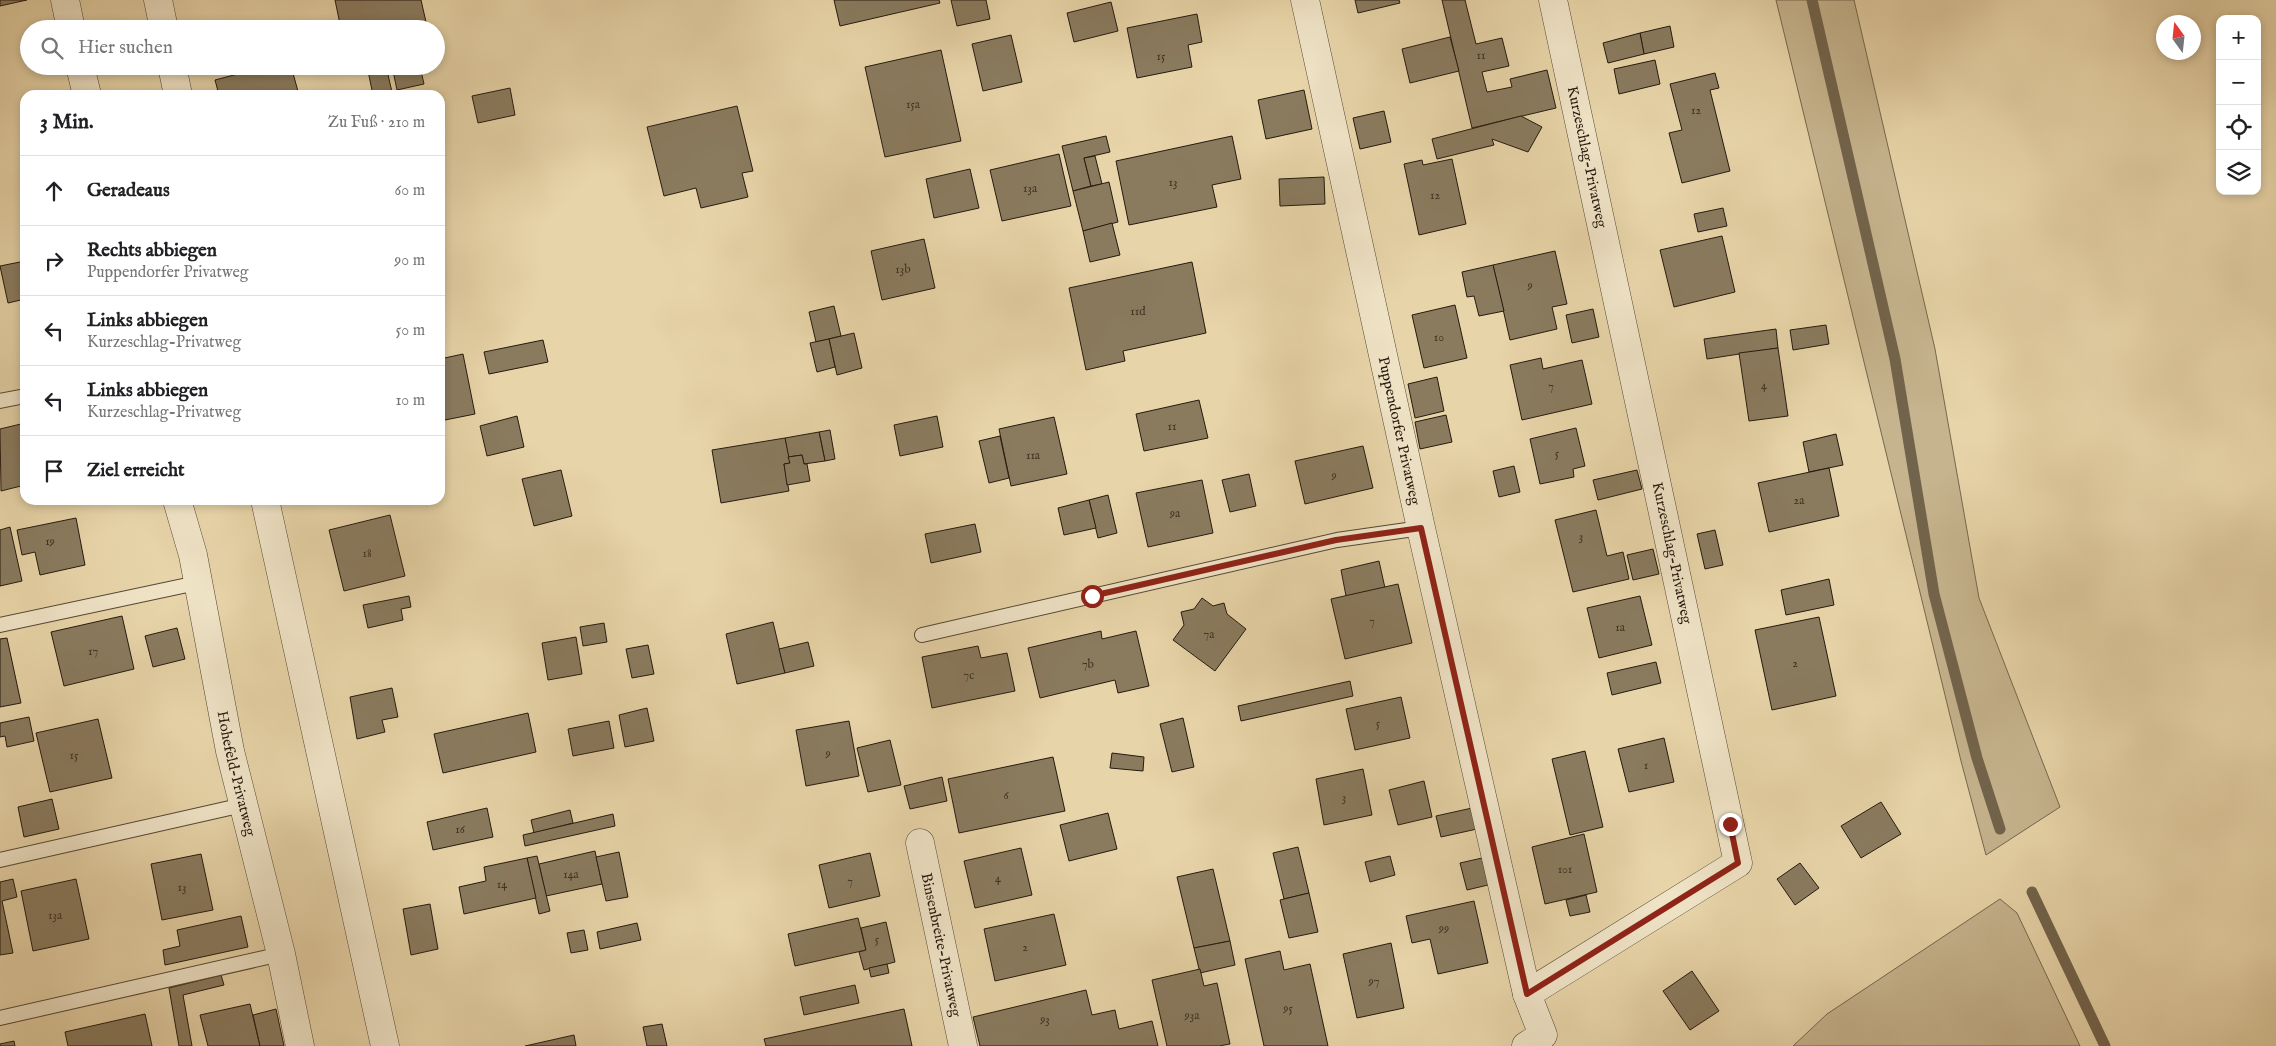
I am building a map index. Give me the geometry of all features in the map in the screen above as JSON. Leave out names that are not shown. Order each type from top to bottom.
[{"type":"street","points":[[65,0],[69,20]]},
{"type":"street","points":[[158,0],[162,20]]},
{"type":"street","name":"Puppendorfer Privatweg","points":[[1305,0],[1421,528],[1527,994],[1541,1042]]},
{"type":"street","name":"Kurzeschlag-Privatweg","points":[[1527,994],[1738,863],[1554,0]]},
{"type":"street","points":[[82,75],[86,90]]},
{"type":"street","points":[[174,75],[177,90]]},
{"type":"street","name":"Hohefeld-Privatweg","points":[[179,505],[191,546],[207,640],[243,805],[280,954],[300,1046]]},
{"type":"street","points":[[266,505],[385,1046]]},
{"type":"street","name":"Binsenbreite-Privatweg","points":[[920,843],[963,1046]]},
{"type":"lane","points":[[0,401],[20,397]]},
{"type":"lane","points":[[922,635],[1336,540],[1421,528]]},
{"type":"lane","points":[[0,625],[197,583]]},
{"type":"lane","points":[[0,860],[243,805]]},
{"type":"lane","points":[[0,1018],[280,954]]},
{"type":"shaded area","points":[[1776,0],[1854,0],[1935,349],[1979,598],[2060,807],[1986,855],[1961,761]]},
{"type":"shaded area","points":[[2000,899],[2017,913],[2080,1046],[1793,1046],[1827,1014]]},
{"type":"building","points":[[0,0],[27,0],[0,6]]},
{"type":"building","points":[[335,0],[421,0],[426,20],[339,20]]},
{"type":"building","points":[[834,0],[939,0],[940,3],[840,26]]},
{"type":"building","points":[[951,0],[986,0],[990,19],[957,26]]},
{"type":"building","points":[[1355,0],[1399,0],[1400,3],[1358,13]]},
{"type":"building","points":[[1442,0],[1465,0],[1476,44],[1502,38],[1509,66],[1482,72],[1487,92],[1512,87],[1510,79],[1547,70],[1556,108],[1472,128]]},
{"type":"building","points":[[1111,2],[1118,31],[1074,42],[1067,13]]},
{"type":"building","points":[[1197,14],[1202,42],[1188,45],[1192,67],[1137,78],[1127,28]]},
{"type":"building","points":[[1670,26],[1674,47],[1644,54],[1640,33]]},
{"type":"building","points":[[1640,33],[1644,54],[1608,63],[1603,43]]},
{"type":"building","points":[[1011,35],[1022,82],[983,91],[972,44]]},
{"type":"building","points":[[1450,37],[1459,71],[1410,83],[1402,49]]},
{"type":"building","points":[[941,50],[961,141],[885,157],[865,67]]},
{"type":"building","points":[[1655,60],[1660,84],[1619,94],[1614,69]]},
{"type":"building","points":[[1715,73],[1719,88],[1710,90],[1730,171],[1682,183],[1669,133],[1682,130],[1670,84]]},
{"type":"building","points":[[234,75],[293,75],[298,90],[218,90],[215,80]]},
{"type":"building","points":[[369,75],[388,75],[392,90],[372,90]]},
{"type":"building","points":[[394,75],[422,75],[424,84],[397,90]]},
{"type":"building","points":[[510,88],[515,115],[478,123],[472,96]]},
{"type":"building","points":[[1304,90],[1312,129],[1266,139],[1258,100]]},
{"type":"building","points":[[737,106],[753,171],[742,173],[748,197],[701,208],[696,188],[664,196],[647,127]]},
{"type":"building","points":[[1384,111],[1391,142],[1360,149],[1353,118]]},
{"type":"building","points":[[1521,116],[1542,127],[1528,152],[1492,139],[1494,145],[1437,159],[1432,139]]},
{"type":"building","points":[[1106,136],[1110,152],[1084,158],[1091,186],[1073,191],[1062,146]]},
{"type":"building","points":[[1232,136],[1241,179],[1212,185],[1217,207],[1129,225],[1116,161]]},
{"type":"building","points":[[1059,154],[1071,206],[1002,221],[990,170]]},
{"type":"building","points":[[1095,156],[1102,184],[1091,186],[1084,158]]},
{"type":"building","points":[[1452,159],[1466,224],[1419,235],[1404,164],[1422,160],[1423,165]]},
{"type":"building","points":[[970,169],[979,208],[934,218],[926,179]]},
{"type":"building","points":[[1324,177],[1325,204],[1280,206],[1279,179]]},
{"type":"building","points":[[1109,182],[1118,222],[1083,231],[1073,191]]},
{"type":"building","points":[[1723,208],[1727,226],[1698,232],[1694,214]]},
{"type":"building","points":[[1112,223],[1120,255],[1090,262],[1083,231]]},
{"type":"building","points":[[1722,236],[1735,292],[1674,307],[1660,250]]},
{"type":"building","points":[[924,239],[935,288],[882,300],[871,251]]},
{"type":"building","points":[[1555,251],[1567,304],[1552,307],[1557,329],[1510,340],[1493,265]]},
{"type":"building","points":[[20,262],[20,300],[8,303],[0,266]]},
{"type":"building","points":[[1192,262],[1206,333],[1123,351],[1125,361],[1086,370],[1069,288]]},
{"type":"building","points":[[1493,265],[1504,311],[1479,316],[1474,296],[1467,297],[1462,272]]},
{"type":"building","points":[[1455,305],[1467,358],[1424,368],[1412,315]]},
{"type":"building","points":[[834,306],[841,336],[816,342],[809,312]]},
{"type":"building","points":[[1593,309],[1599,337],[1572,343],[1566,315]]},
{"type":"building","points":[[1826,325],[1829,344],[1793,350],[1790,330]]},
{"type":"building","points":[[1776,329],[1778,348],[1707,359],[1704,339]]},
{"type":"building","points":[[854,333],[862,368],[837,375],[829,339]]},
{"type":"building","points":[[829,339],[835,367],[817,372],[810,343]]},
{"type":"building","points":[[543,340],[548,362],[489,374],[484,352]]},
{"type":"building","points":[[1778,348],[1788,416],[1749,421],[1739,353]]},
{"type":"building","points":[[463,354],[475,414],[445,420],[445,358]]},
{"type":"building","points":[[1541,358],[1543,369],[1582,360],[1592,404],[1522,420],[1510,365]]},
{"type":"building","points":[[1437,377],[1444,411],[1415,418],[1408,384]]},
{"type":"building","points":[[1199,400],[1208,438],[1144,451],[1136,414]]},
{"type":"building","points":[[1446,415],[1452,442],[1420,449],[1415,422]]},
{"type":"building","points":[[517,416],[524,447],[487,456],[480,426]]},
{"type":"building","points":[[937,416],[943,447],[900,456],[894,425]]},
{"type":"building","points":[[1054,417],[1067,474],[1011,486],[999,429]]},
{"type":"building","points":[[20,424],[20,486],[1,491],[0,429]]},
{"type":"building","points":[[1576,428],[1585,466],[1573,469],[1574,477],[1540,484],[1530,439]]},
{"type":"building","points":[[830,430],[835,459],[825,461],[819,432]]},
{"type":"building","points":[[819,432],[825,461],[804,464],[802,455],[788,457],[785,438]]},
{"type":"building","points":[[1836,434],[1843,465],[1809,472],[1803,442]]},
{"type":"building","points":[[1000,436],[1009,478],[989,483],[979,441]]},
{"type":"building","points":[[785,438],[790,463],[784,464],[789,491],[721,503],[712,450]]},
{"type":"building","points":[[1363,446],[1373,488],[1305,504],[1295,461]]},
{"type":"building","points":[[802,455],[804,464],[807,464],[810,481],[787,485],[784,464],[790,463],[788,457]]},
{"type":"building","points":[[1514,466],[1520,492],[1499,497],[1493,471]]},
{"type":"building","points":[[1829,468],[1839,516],[1769,532],[1758,483]]},
{"type":"building","points":[[561,470],[572,516],[534,526],[522,479]]},
{"type":"building","points":[[1637,470],[1642,489],[1598,500],[1593,480]]},
{"type":"building","points":[[1249,474],[1256,506],[1230,512],[1222,480]]},
{"type":"building","points":[[1202,480],[1213,533],[1148,547],[1136,493]]},
{"type":"building","points":[[1108,495],[1117,533],[1098,538],[1089,500]]},
{"type":"building","points":[[1089,500],[1096,528],[1064,535],[1058,508]]},
{"type":"building","points":[[1596,510],[1607,556],[1623,552],[1629,579],[1573,592],[1555,520]]},
{"type":"building","points":[[390,515],[405,576],[344,591],[329,530]]},
{"type":"building","points":[[76,518],[85,565],[40,575],[35,552],[22,555],[17,530]]},
{"type":"building","points":[[975,524],[981,552],[931,563],[925,534]]},
{"type":"building","points":[[10,527],[22,581],[0,586],[0,530]]},
{"type":"building","points":[[1715,530],[1723,565],[1705,569],[1697,534]]},
{"type":"building","points":[[1653,549],[1659,574],[1633,580],[1627,555]]},
{"type":"building","points":[[1379,561],[1385,588],[1346,596],[1341,570]]},
{"type":"building","points":[[1829,579],[1834,605],[1786,615],[1781,590]]},
{"type":"building","points":[[1398,584],[1412,643],[1345,659],[1331,599]]},
{"type":"building","points":[[409,596],[411,607],[401,609],[403,620],[368,628],[363,605]]},
{"type":"building","points":[[1640,596],[1652,645],[1599,658],[1587,608]]},
{"type":"building","points":[[1202,598],[1213,606],[1224,603],[1227,614],[1246,629],[1215,671],[1173,640],[1184,625],[1181,612],[1194,609]]},
{"type":"building","points":[[122,616],[134,669],[64,686],[51,632]]},
{"type":"building","points":[[1819,617],[1836,696],[1772,710],[1755,630]]},
{"type":"building","points":[[773,622],[785,673],[737,684],[726,634]]},
{"type":"building","points":[[604,623],[607,642],[583,646],[580,627]]},
{"type":"building","points":[[177,628],[185,659],[153,667],[145,636]]},
{"type":"building","points":[[1101,631],[1102,639],[1136,631],[1149,686],[1118,693],[1115,680],[1040,698],[1028,648]]},
{"type":"building","points":[[576,637],[582,674],[548,680],[542,643]]},
{"type":"building","points":[[7,638],[21,703],[0,707],[0,639]]},
{"type":"building","points":[[808,642],[814,666],[785,673],[779,649]]},
{"type":"building","points":[[648,645],[654,674],[632,678],[626,649]]},
{"type":"building","points":[[978,646],[981,658],[1007,653],[1015,691],[932,708],[922,657]]},
{"type":"building","points":[[1656,662],[1661,683],[1612,695],[1607,673]]},
{"type":"building","points":[[1350,681],[1353,696],[1241,721],[1238,706]]},
{"type":"building","points":[[392,688],[398,717],[382,720],[385,732],[357,739],[350,697]]},
{"type":"building","points":[[1401,697],[1410,738],[1355,750],[1346,709]]},
{"type":"building","points":[[647,708],[654,741],[625,747],[619,715]]},
{"type":"building","points":[[528,713],[536,752],[443,773],[434,734]]},
{"type":"building","points":[[29,717],[34,741],[7,747],[5,736],[0,737],[0,723]]},
{"type":"building","points":[[1183,718],[1194,767],[1172,772],[1160,724]]},
{"type":"building","points":[[98,719],[112,778],[50,792],[36,733]]},
{"type":"building","points":[[609,721],[614,748],[573,756],[568,729]]},
{"type":"building","points":[[849,721],[859,776],[806,786],[796,730]]},
{"type":"building","points":[[1664,738],[1674,782],[1629,792],[1618,749]]},
{"type":"building","points":[[890,740],[901,785],[868,792],[857,748]]},
{"type":"building","points":[[1585,751],[1603,827],[1570,835],[1552,759]]},
{"type":"building","points":[[1112,753],[1144,757],[1143,771],[1110,768]]},
{"type":"building","points":[[1053,757],[1065,811],[959,833],[948,779]]},
{"type":"building","points":[[1363,769],[1372,815],[1324,825],[1316,779]]},
{"type":"building","points":[[942,777],[947,801],[910,809],[904,786]]},
{"type":"building","points":[[1424,781],[1432,817],[1398,825],[1389,790]]},
{"type":"building","points":[[52,799],[59,829],[24,837],[18,807]]},
{"type":"building","points":[[1881,802],[1901,834],[1861,858],[1841,826]]},
{"type":"building","points":[[487,808],[493,837],[433,850],[427,822]]},
{"type":"building","points":[[1472,808],[1477,829],[1441,837],[1436,816]]},
{"type":"building","points":[[570,810],[573,823],[534,833],[531,820]]},
{"type":"building","points":[[1108,813],[1117,849],[1069,861],[1060,825]]},
{"type":"building","points":[[613,814],[615,826],[525,846],[523,835]]},
{"type":"building","points":[[1584,834],[1597,892],[1545,904],[1532,847]]},
{"type":"building","points":[[1298,847],[1309,893],[1284,899],[1273,853]]},
{"type":"building","points":[[1021,848],[1032,895],[975,908],[964,861]]},
{"type":"building","points":[[595,851],[602,884],[546,896],[539,864]]},
{"type":"building","points":[[619,852],[628,897],[606,901],[596,857]]},
{"type":"building","points":[[870,853],[880,896],[829,908],[819,865]]},
{"type":"building","points":[[201,854],[213,910],[162,920],[151,864]]},
{"type":"building","points":[[537,856],[550,911],[539,914],[527,858]]},
{"type":"building","points":[[1390,856],[1395,875],[1370,882],[1365,862]]},
{"type":"building","points":[[527,858],[536,898],[464,914],[459,887],[486,881],[484,867]]},
{"type":"building","points":[[1482,858],[1488,885],[1467,890],[1460,863]]},
{"type":"building","points":[[1800,863],[1819,888],[1795,905],[1777,879]]},
{"type":"building","points":[[1213,869],[1230,941],[1194,948],[1177,877]]},
{"type":"building","points":[[13,879],[17,897],[2,901],[13,953],[0,955],[0,882]]},
{"type":"building","points":[[76,879],[89,939],[33,951],[21,891]]},
{"type":"building","points":[[1309,893],[1318,932],[1289,938],[1280,900]]},
{"type":"building","points":[[1586,895],[1590,912],[1570,916],[1566,900]]},
{"type":"building","points":[[1474,901],[1488,963],[1438,974],[1430,939],[1412,943],[1406,916]]},
{"type":"building","points":[[430,904],[438,949],[411,955],[403,909]]},
{"type":"building","points":[[1054,914],[1066,965],[995,981],[984,929]]},
{"type":"building","points":[[241,916],[248,947],[165,965],[163,950],[180,946],[177,930]]},
{"type":"building","points":[[858,918],[866,950],[795,966],[788,934]]},
{"type":"building","points":[[886,922],[895,962],[864,970],[859,952],[866,950],[861,928]]},
{"type":"building","points":[[637,923],[641,940],[600,949],[597,932]]},
{"type":"building","points":[[584,930],[588,950],[571,953],[567,933]]},
{"type":"building","points":[[1230,941],[1235,965],[1200,973],[1194,948]]},
{"type":"building","points":[[1391,943],[1404,1008],[1357,1018],[1343,954]]},
{"type":"building","points":[[1280,951],[1284,970],[1310,964],[1328,1046],[1264,1046],[1245,959]]},
{"type":"building","points":[[887,964],[889,973],[871,977],[869,968]]},
{"type":"building","points":[[1200,969],[1204,986],[1217,983],[1230,1044],[1219,1046],[1167,1046],[1152,980]]},
{"type":"building","points":[[1692,971],[1719,1011],[1690,1030],[1663,991]]},
{"type":"building","points":[[221,975],[224,985],[183,995],[192,1046],[179,1046],[169,988]]},
{"type":"building","points":[[855,985],[859,1003],[804,1015],[800,997]]},
{"type":"building","points":[[1086,990],[1092,1015],[1115,1010],[1119,1029],[1152,1021],[1158,1046],[980,1046],[973,1017]]},
{"type":"building","points":[[250,1004],[260,1046],[208,1046],[200,1015]]},
{"type":"building","points":[[276,1009],[284,1046],[260,1046],[253,1015]]},
{"type":"building","points":[[904,1009],[912,1046],[766,1046],[764,1039]]},
{"type":"building","points":[[145,1014],[152,1046],[68,1046],[65,1032]]},
{"type":"building","points":[[662,1024],[667,1046],[647,1046],[643,1027]]},
{"type":"building","points":[[574,1035],[576,1046],[525,1046]]},
{"type":"building","points":[[14,1041],[15,1046],[0,1046],[0,1044]]},
{"type":"waterway","points":[[1812,0],[1895,359],[1934,594],[1977,758],[2000,829]]},
{"type":"waterway","points":[[2032,892],[2105,1046]]},
{"type":"route","points":[[1092,596],[1336,540],[1421,528],[1527,994],[1738,863],[1730,824]]}]
